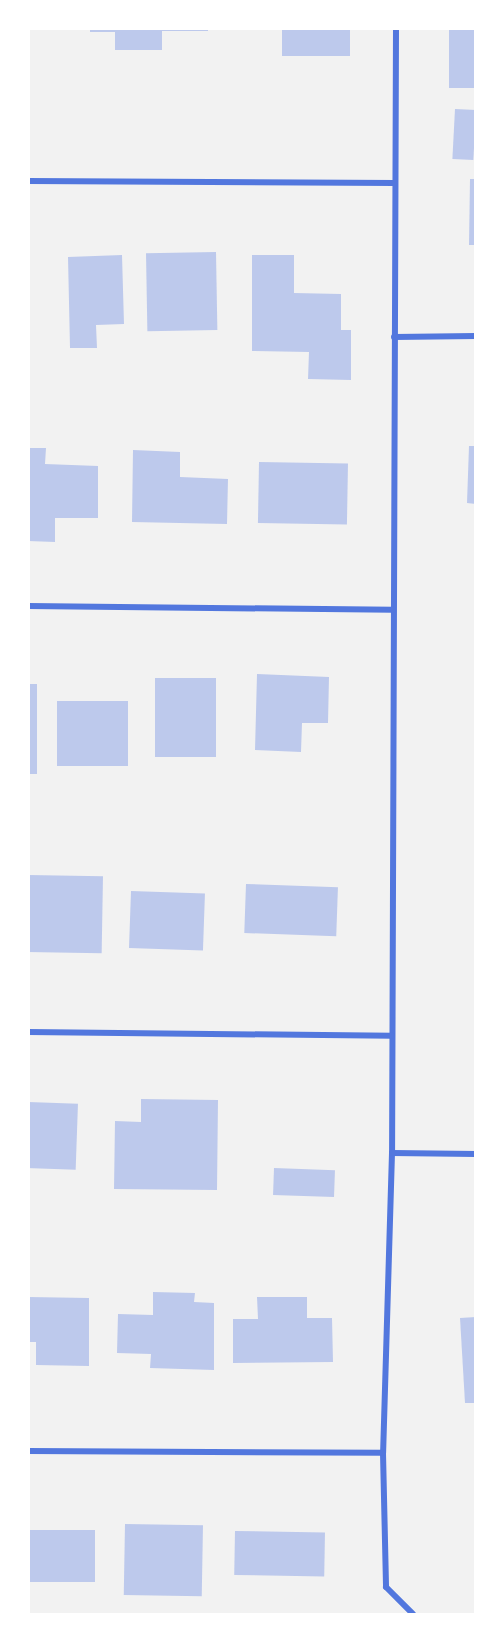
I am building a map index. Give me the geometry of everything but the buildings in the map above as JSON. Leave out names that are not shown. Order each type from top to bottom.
[{"type":"street","points":[[396,28],[392,1153],[383,1453],[386,1587],[413,1614]]},
{"type":"street","points":[[28,181],[395,183]]},
{"type":"street","points":[[394,337],[476,336]]},
{"type":"street","points":[[28,606],[393,610]]},
{"type":"street","points":[[28,1032],[392,1036]]},
{"type":"street","points":[[392,1153],[476,1154]]},
{"type":"street","points":[[28,1451],[383,1453]]}]
